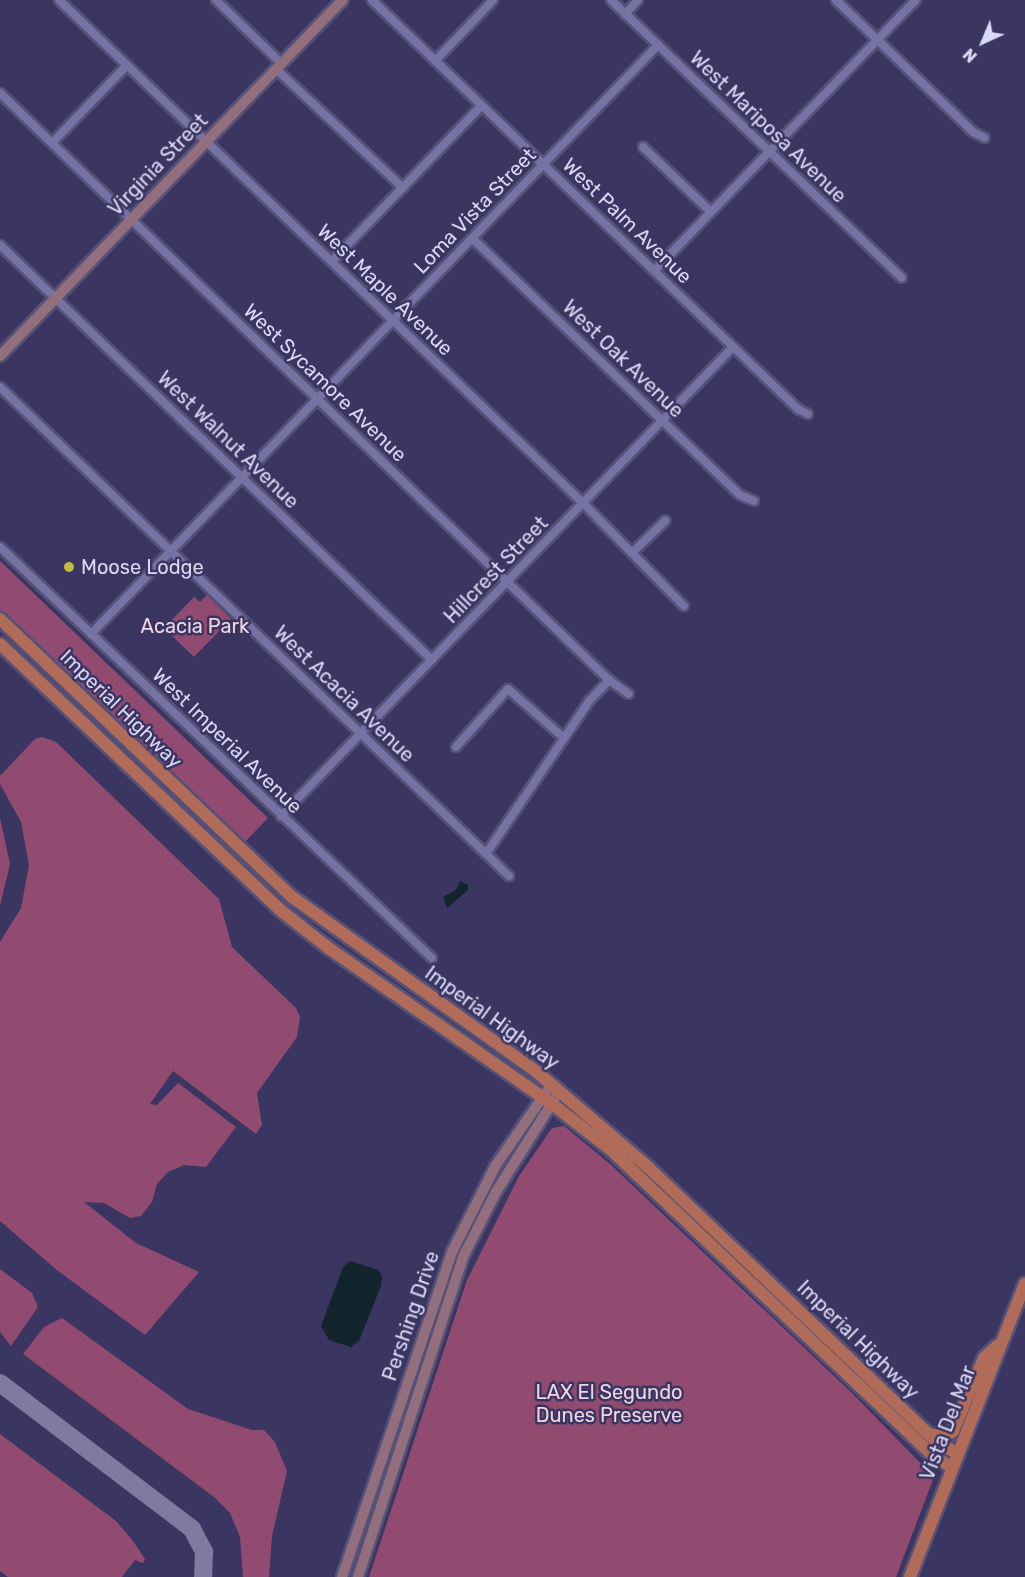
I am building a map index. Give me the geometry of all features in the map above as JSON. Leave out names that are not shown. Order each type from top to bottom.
[{"type":"main road","name":"Virginia Street","points":[[0,356],[342,0]]},
{"type":"main road","name":"Imperial Highway","points":[[0,619],[241,851],[331,927],[555,1088],[663,1180],[927,1433],[957,1453]]},
{"type":"main road","name":"Imperial Highway","points":[[0,644],[265,897],[330,949],[547,1101],[628,1165],[937,1460],[952,1467]]},
{"type":"main road","points":[[198,834],[205,835],[228,857],[241,851]]},
{"type":"main road","name":"Pershing Drive","points":[[358,1577],[464,1257],[495,1192],[555,1088]]},
{"type":"main road","name":"Pershing Drive","points":[[342,1577],[452,1252],[484,1185],[547,1101]]},
{"type":"main road","name":"Vista Del Mar","points":[[910,1577],[1025,1284]]},
{"type":"main road","points":[[927,1433],[944,1437],[953,1431],[984,1358],[1000,1343]]},
{"type":"street","name":"West Maple Avenue","points":[[59,0],[583,503],[684,606]]},
{"type":"street","points":[[216,0],[278,66],[403,188]]},
{"type":"street","name":"West Palm Avenue","points":[[372,0],[733,347],[808,414]]},
{"type":"street","points":[[435,61],[493,0]]},
{"type":"street","name":"West Mariposa Avenue","points":[[611,0],[902,278]]},
{"type":"street","points":[[625,14],[638,0]]},
{"type":"street","points":[[836,0],[973,132],[985,138]]},
{"type":"street","points":[[654,271],[916,0]]},
{"type":"street","name":"Loma Vista Street","points":[[91,634],[658,45]]},
{"type":"street","points":[[52,143],[127,65]]},
{"type":"street","name":"West Sycamore Avenue","points":[[0,93],[609,680],[629,694]]},
{"type":"street","points":[[332,261],[482,105]]},
{"type":"street","points":[[643,147],[710,211]]},
{"type":"street","name":"West Oak Avenue","points":[[472,238],[740,495],[754,501]]},
{"type":"street","name":"West Walnut Avenue","points":[[0,244],[432,660]]},
{"type":"street","name":"Hillcrest Street","points":[[281,816],[733,347]]},
{"type":"street","name":"West Acacia Avenue","points":[[0,387],[509,876]]},
{"type":"street","points":[[633,552],[665,521]]},
{"type":"street","name":"West Imperial Avenue","points":[[0,547],[432,958]]},
{"type":"street","points":[[486,854],[564,738],[609,680]]},
{"type":"street","points":[[456,747],[508,689],[564,738]]},
{"type":"green space","points":[[0,561],[268,818],[245,842],[0,610]]},
{"type":"green space","name":"Acacia Park","points":[[207,595],[231,619],[194,657],[164,628],[194,597],[200,602]]},
{"type":"green space","points":[[42,737],[56,742],[219,899],[232,947],[296,1008],[300,1017],[297,1037],[257,1093],[262,1125],[256,1134],[173,1071],[150,1104],[157,1105],[178,1083],[236,1127],[206,1167],[184,1165],[168,1172],[157,1184],[152,1202],[141,1216],[130,1218],[104,1203],[84,1202],[136,1243],[199,1272],[145,1335],[58,1271],[0,1221],[0,942],[21,908],[29,865],[21,822],[0,784],[0,776],[35,739]]},
{"type":"green space","points":[[0,818],[10,864],[0,906]]},
{"type":"green space","name":"LAX El Segundo Dunes Preserve","points":[[564,1126],[610,1164],[853,1394],[934,1477],[896,1577],[369,1577],[467,1280],[519,1176],[552,1128]]},
{"type":"green space","points":[[0,1269],[32,1293],[38,1307],[11,1346],[0,1332]]},
{"type":"green space","points":[[62,1318],[188,1409],[252,1430],[264,1430],[275,1442],[287,1471],[272,1536],[269,1577],[243,1577],[240,1537],[230,1513],[214,1497],[23,1354],[44,1327]]},
{"type":"green space","points":[[0,1434],[116,1521],[145,1559],[143,1563],[135,1560],[122,1577],[8,1577],[0,1571]]},
{"type":"water","points":[[460,881],[468,885],[468,890],[447,908],[443,897],[456,890]]},
{"type":"water","points":[[350,1261],[379,1270],[382,1277],[381,1286],[359,1341],[351,1347],[329,1340],[321,1326],[343,1267]]},
{"type":"taxiway","points":[[0,1383],[192,1529],[204,1552],[203,1577]]},
{"type":"place","name":"Moose Lodge","points":[[69,567]]}]
